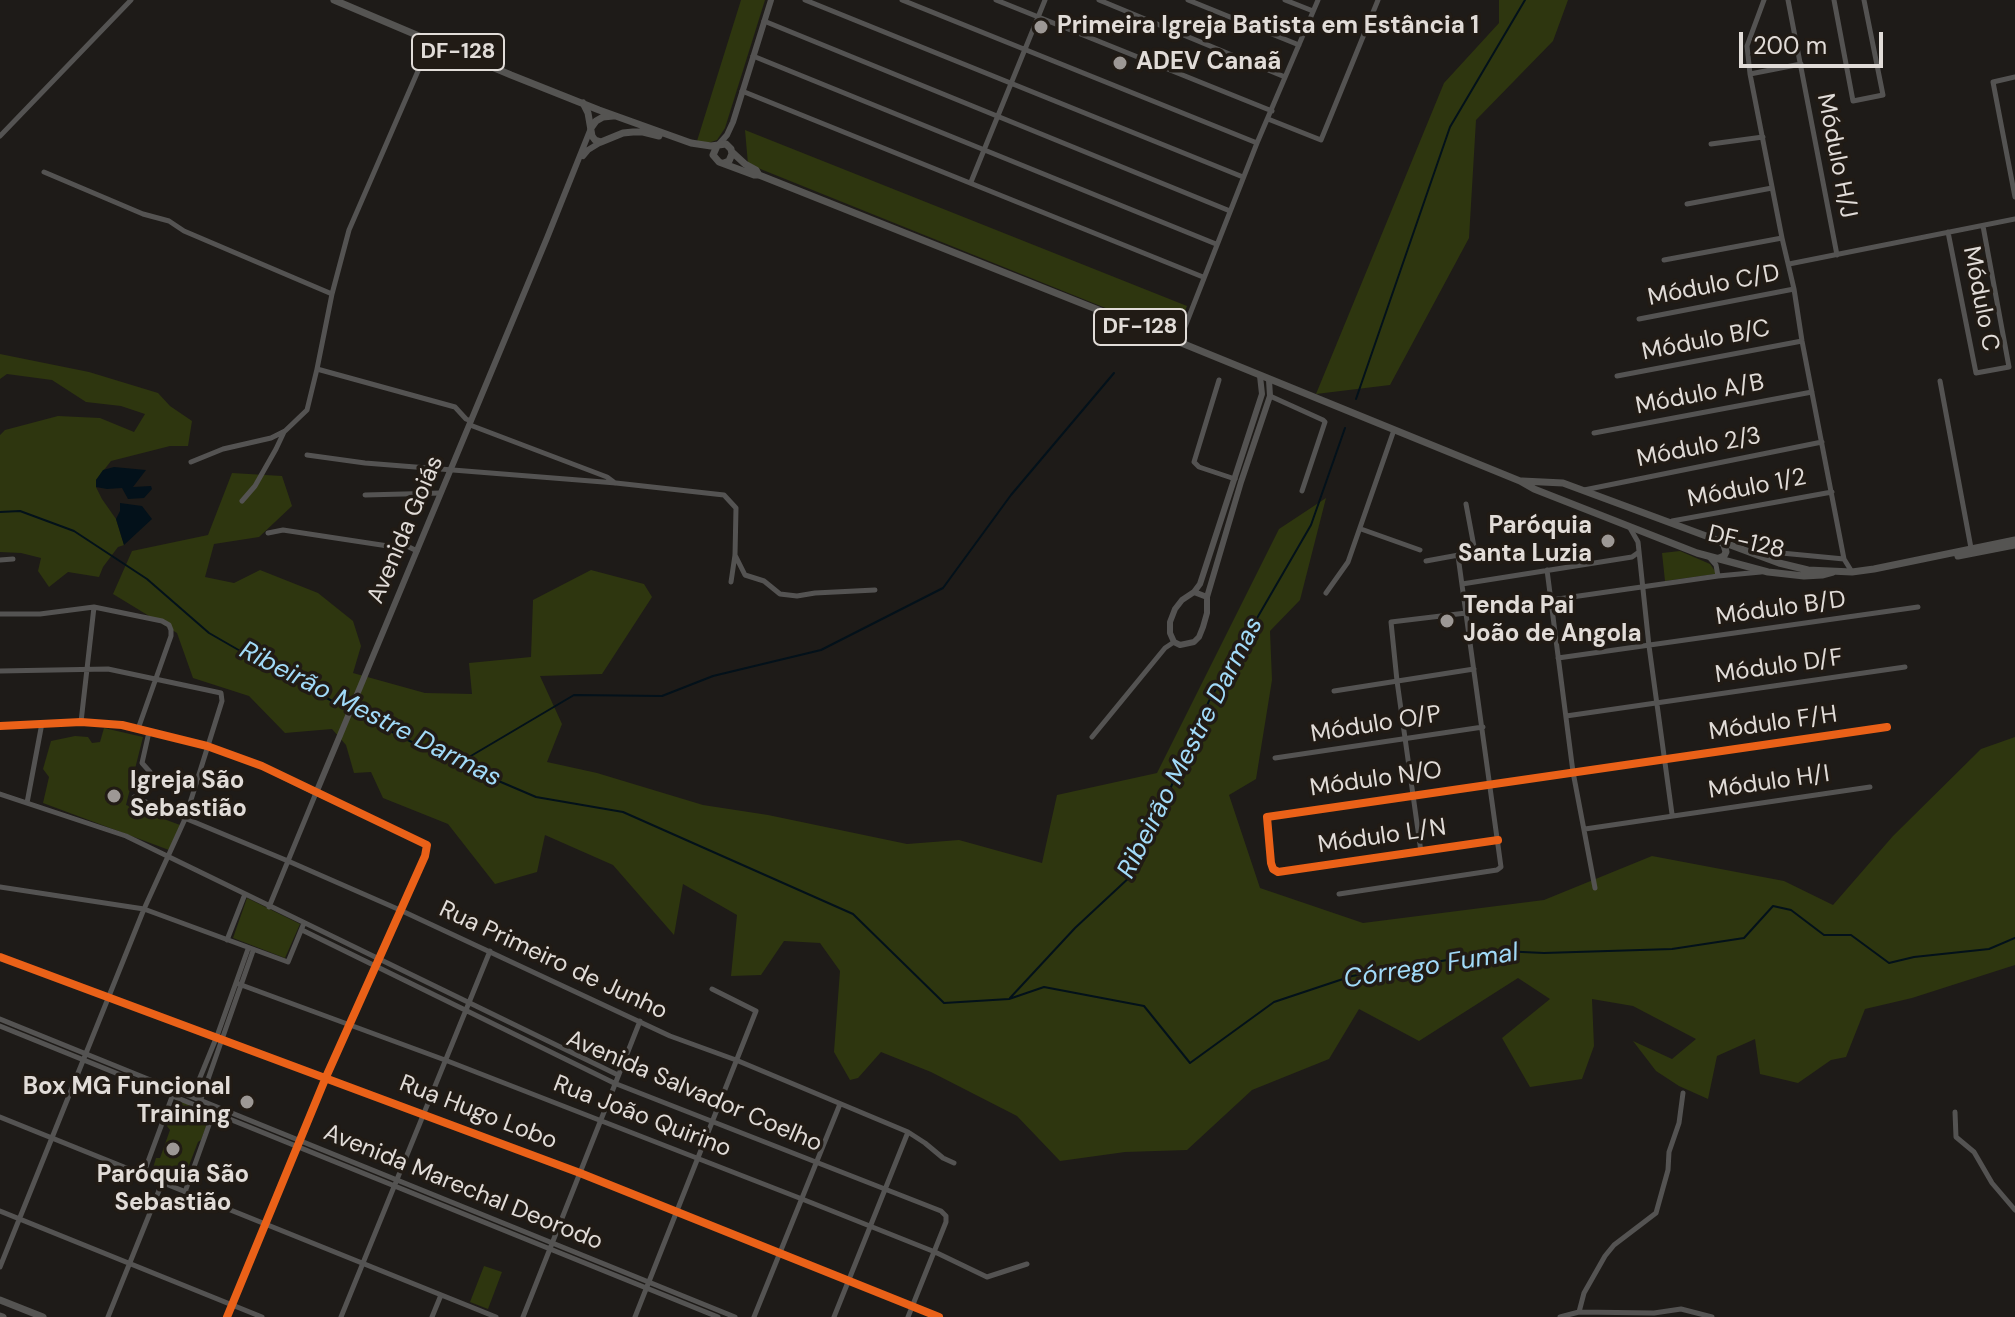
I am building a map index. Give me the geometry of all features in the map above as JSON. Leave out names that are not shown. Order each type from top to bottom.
[{"type":"main road","name":"DF-128","points":[[334,0],[511,75],[623,118],[691,143],[705,146],[724,144],[759,175]]},
{"type":"main road","points":[[583,103],[593,138],[601,142]]},
{"type":"main road","points":[[591,128],[603,117],[623,118],[626,127],[623,133]]},
{"type":"main road","name":"DF-128","points":[[601,142],[623,133],[643,132],[707,153],[719,162],[759,175],[1179,342],[1575,505],[1713,558],[1766,571],[1804,576],[1833,572]]},
{"type":"main road","points":[[714,157],[718,145]]},
{"type":"main road","points":[[724,163],[731,159],[731,149]]},
{"type":"main road","name":"DF-128","points":[[1520,481],[1558,482],[1792,567],[1808,570],[1852,572],[1971,548],[2014,544]]},
{"type":"main road","points":[[1575,505],[1574,494],[1582,490]]},
{"type":"main road","points":[[1713,558],[1724,556],[1726,552],[1720,541]]},
{"type":"main road","name":"DF-128","points":[[1933,558],[2014,544]]},
{"type":"main road","points":[[0,1300],[43,1317]]},
{"type":"street","points":[[0,136],[131,0]]},
{"type":"street","points":[[718,145],[733,122],[771,0]]},
{"type":"street","points":[[805,0],[1243,177]]},
{"type":"street","points":[[902,0],[1257,143]]},
{"type":"street","points":[[996,0],[1272,111]]},
{"type":"street","points":[[971,182],[1045,0]]},
{"type":"street","points":[[1099,0],[1285,77]]},
{"type":"street","points":[[1188,0],[1299,45]]},
{"type":"street","points":[[1285,0],[1313,11]]},
{"type":"street","points":[[1179,342],[1243,177],[1318,0]]},
{"type":"street","points":[[1268,119],[1321,140],[1378,0]]},
{"type":"street","points":[[1764,0],[1747,46],[1750,74],[1844,559],[1852,572]]},
{"type":"street","name":"Módulo H/J","points":[[1788,0],[1837,255]]},
{"type":"street","points":[[1834,0],[1853,101],[1883,95],[1864,0]]},
{"type":"street","points":[[764,21],[1230,211]]},
{"type":"street","points":[[191,462],[223,449],[271,438],[285,431],[307,410],[349,230],[431,40]]},
{"type":"street","points":[[753,56],[1216,244]]},
{"type":"street","points":[[1750,74],[1801,64]]},
{"type":"street","points":[[2015,77],[1993,82],[2015,197]]},
{"type":"street","points":[[742,91],[1203,277]]},
{"type":"street","points":[[731,149],[733,122]]},
{"type":"street","name":"Avenida Goiás","points":[[269,907],[591,128]]},
{"type":"street","points":[[1711,144],[1763,137]]},
{"type":"street","name":"Avenida Goiás","points":[[577,166],[588,150],[601,142]]},
{"type":"street","points":[[44,172],[143,214],[169,221],[184,231],[332,294]]},
{"type":"street","points":[[1687,204],[1772,188]]},
{"type":"street","points":[[1789,264],[2015,219]]},
{"type":"street","name":"Módulo C","points":[[1948,232],[1976,373],[2009,367],[1983,226]]},
{"type":"street","points":[[1664,260],[1782,238]]},
{"type":"street","name":"Módulo C/D","points":[[1639,319],[1794,289]]},
{"type":"street","name":"Módulo B/C","points":[[1617,376],[1802,341]]},
{"type":"street","points":[[317,369],[455,407],[471,423],[616,483]]},
{"type":"street","points":[[1259,418],[1262,394],[1260,376]]},
{"type":"street","points":[[1219,380],[1194,462],[1199,467],[1238,480]]},
{"type":"street","points":[[1222,532],[1200,584],[1182,600],[1170,622],[1170,633],[1174,642],[1180,645],[1189,644],[1199,637],[1207,613],[1207,597],[1222,532],[1259,418],[1270,396],[1269,380]]},
{"type":"street","points":[[1940,381],[1971,548]]},
{"type":"street","name":"Módulo A/B","points":[[1594,433],[1812,392]]},
{"type":"street","points":[[1270,396],[1325,422],[1302,491]]},
{"type":"street","points":[[1326,593],[1348,562],[1394,430]]},
{"type":"street","points":[[242,501],[255,486],[285,431]]},
{"type":"street","points":[[271,438],[276,449]]},
{"type":"street","name":"Módulo 2/3","points":[[1582,490],[1822,442]]},
{"type":"street","points":[[307,455],[365,463],[724,495],[736,508],[731,582]]},
{"type":"street","name":"Módulo 1/2","points":[[1669,522],[1832,492]]},
{"type":"street","points":[[365,495],[441,493]]},
{"type":"street","points":[[1426,561],[1475,552],[1466,504]]},
{"type":"street","points":[[1628,526],[1638,542],[1672,814]]},
{"type":"street","points":[[1361,529],[1420,550]]},
{"type":"street","points":[[268,533],[283,530],[388,546],[405,545],[417,551]]},
{"type":"street","points":[[1638,542],[1653,535]]},
{"type":"street","points":[[1746,550],[1844,559]]},
{"type":"street","points":[[1462,584],[1632,557],[1639,552]]},
{"type":"street","points":[[735,555],[747,577],[764,581],[780,594],[797,596],[875,590]]},
{"type":"street","points":[[1339,894],[1501,867],[1458,556]]},
{"type":"street","points":[[1713,558],[1718,576]]},
{"type":"street","points":[[0,560],[13,559]]},
{"type":"street","points":[[1547,570],[1573,772],[1595,888]]},
{"type":"street","points":[[1551,600],[1766,571]]},
{"type":"street","points":[[1194,592],[1207,597]]},
{"type":"street","points":[[81,722],[94,607]]},
{"type":"street","points":[[0,614],[40,614],[94,607],[169,625],[171,636],[138,729]]},
{"type":"street","name":"Módulo B/D","points":[[1649,646],[1918,607]]},
{"type":"street","points":[[1421,852],[1391,622],[1466,613]]},
{"type":"street","points":[[1092,737],[1165,648],[1174,642]]},
{"type":"street","points":[[1558,658],[1649,646]]},
{"type":"street","name":"Módulo D/F","points":[[1566,716],[1905,667]]},
{"type":"street","points":[[0,671],[108,669],[221,693],[222,701],[185,819],[144,909],[0,1267]]},
{"type":"street","points":[[1334,691],[1474,669]]},
{"type":"street","points":[[0,726],[81,722],[122,725],[207,746],[262,766],[427,845],[425,856],[326,1077],[227,1317]]},
{"type":"street","points":[[27,803],[42,723]]},
{"type":"street","name":"Módulo O/P","points":[[1275,758],[1483,727]]},
{"type":"street","name":"Módulo F/H","points":[[1573,772],[1887,727]]},
{"type":"street","points":[[149,732],[142,763],[150,772]]},
{"type":"street","name":"Módulo N/O","points":[[1273,869],[1267,817],[1573,772]]},
{"type":"street","name":"Módulo H/I","points":[[1585,829],[1870,787]]},
{"type":"street","name":"Avenida Salvador Coelho","points":[[0,794],[126,836],[304,923],[376,963]]},
{"type":"street","name":"Rua Primeiro de Junho","points":[[134,797],[400,910],[670,1036],[736,1060],[908,1132],[954,1163]]},
{"type":"street","name":"Módulo L/N","points":[[1273,869],[1278,872],[1498,840]]},
{"type":"street","points":[[0,887],[144,909],[288,962],[304,923]]},
{"type":"street","points":[[227,940],[245,894]]},
{"type":"street","name":"Avenida Salvador Coelho","points":[[302,930],[467,1007],[614,1083],[941,1211],[946,1216],[946,1222],[935,1252]]},
{"type":"street","points":[[199,1104],[251,950]]},
{"type":"street","points":[[341,1317],[490,951]]},
{"type":"street","name":"Rua Hugo Lobo","points":[[0,957],[580,1173],[939,1317]]},
{"type":"street","name":"Rua João Quirino","points":[[239,984],[445,1060],[802,1199],[935,1252],[987,1277],[1027,1264]]},
{"type":"street","points":[[635,1317],[756,1011],[712,989]]},
{"type":"street","name":"Avenida Salvador Coelho","points":[[467,1007],[618,1075]]},
{"type":"street","name":"Avenida Marechal Deorodo","points":[[0,1019],[85,1057],[718,1317]]},
{"type":"street","points":[[523,1317],[640,1021]]},
{"type":"street","name":"Avenida Marechal Deorodo","points":[[0,1026],[85,1057]]},
{"type":"street","points":[[192,1097],[220,1037]]},
{"type":"street","points":[[143,1176],[173,1093]]},
{"type":"street","name":"Avenida Marechal Deorodo","points":[[173,1093],[192,1097],[199,1104]]},
{"type":"street","points":[[1579,1312],[1584,1293],[1605,1256],[1614,1245],[1656,1213],[1660,1206],[1683,1093]]},
{"type":"street","points":[[754,1317],[840,1104]]},
{"type":"street","points":[[185,1192],[215,1110]]},
{"type":"street","points":[[1955,1112],[1956,1137],[1974,1152],[1992,1183],[2015,1210]]},
{"type":"street","points":[[0,1117],[496,1317]]},
{"type":"street","points":[[834,1317],[908,1132]]},
{"type":"street","points":[[108,1317],[162,1183]]},
{"type":"street","points":[[0,1211],[262,1317]]},
{"type":"street","points":[[908,1317],[935,1252]]},
{"type":"street","name":"Avenida Marechal Deorodo","points":[[647,1286],[735,1317]]},
{"type":"street","points":[[432,1317],[441,1295]]},
{"type":"street","points":[[1560,1317],[1579,1312],[1654,1313],[1681,1309],[1712,1317]]},
{"type":"green space","points":[[741,0],[765,0],[725,128],[717,140],[708,143],[697,141]]},
{"type":"green space","points":[[1499,0],[1568,0],[1553,41],[1476,120],[1469,238],[1390,385],[1316,394],[1444,83],[1499,23]]},
{"type":"green space","points":[[745,130],[1187,306],[1175,336],[748,164]]},
{"type":"green space","points":[[0,354],[89,372],[158,393],[170,406],[192,421],[188,446],[170,446],[111,461],[96,480],[102,499],[116,519],[124,545],[118,547],[99,577],[68,572],[49,587],[38,571],[41,558],[0,552],[0,435],[5,430],[58,416],[100,418],[134,432],[145,414],[121,406],[86,402],[52,380],[7,374],[0,379]]},
{"type":"green space","points":[[232,473],[282,476],[292,506],[259,537],[214,544],[205,577],[234,583],[260,570],[318,593],[353,621],[361,646],[353,673],[425,693],[472,694],[469,663],[531,657],[533,600],[591,570],[644,584],[652,597],[602,674],[540,676],[562,724],[547,762],[597,773],[703,805],[907,844],[959,840],[1042,863],[1057,795],[1157,773],[1279,529],[1326,498],[1300,600],[1270,631],[1272,680],[1256,779],[1229,795],[1260,888],[1363,923],[1544,900],[1652,856],[1784,881],[1833,905],[1893,836],[1981,749],[2015,737],[2015,965],[1912,998],[1865,1009],[1846,1057],[1831,1060],[1798,1083],[1760,1074],[1755,1039],[1717,1056],[1708,1099],[1656,1071],[1633,1041],[1672,1059],[1696,1039],[1633,1006],[1592,999],[1594,1046],[1582,1079],[1530,1087],[1502,1038],[1550,999],[1518,978],[1419,1041],[1359,1009],[1329,1059],[1252,1090],[1187,1150],[1125,1152],[1060,1161],[1017,1116],[931,1072],[881,1052],[858,1078],[850,1080],[834,1052],[840,971],[820,943],[784,941],[761,975],[731,976],[737,915],[683,884],[674,935],[613,865],[545,835],[537,872],[495,884],[448,824],[383,798],[371,772],[354,773],[346,745],[332,729],[285,733],[249,696],[193,678],[177,633],[113,594],[132,551],[208,535]]},
{"type":"green space","points":[[1680,551],[1710,564],[1715,574],[1665,581],[1662,553]]},
{"type":"green space","points":[[104,728],[143,737],[126,805],[180,825],[169,850],[43,803],[49,777],[43,769],[51,741],[75,736],[88,737],[92,743],[100,742]]},
{"type":"green space","points":[[247,898],[300,924],[285,958],[233,938]]},
{"type":"green space","points":[[177,1100],[211,1114],[184,1184],[152,1171],[170,1130],[167,1126]]},
{"type":"green space","points":[[484,1266],[502,1272],[488,1309],[470,1302]]},
{"type":"shaded area","points":[[114,467],[146,470],[133,487],[151,486],[152,489],[144,498],[128,499],[122,488],[96,487],[96,480],[103,470]]},
{"type":"shaded area","points":[[120,503],[142,506],[152,519],[124,545],[116,519]]},
{"type":"waterway","name":"Ribeirão Mestre Darmas","points":[[1356,399],[1450,127],[1525,0]]},
{"type":"waterway","points":[[459,763],[574,695],[662,696],[713,676],[821,650],[943,588],[1011,495],[1114,373]]},
{"type":"waterway","name":"Ribeirão Mestre Darmas","points":[[1010,998],[1075,928],[1132,875],[1209,701],[1311,525],[1345,428]]},
{"type":"waterway","name":"Ribeirão Mestre Darmas","points":[[0,512],[20,511],[74,531],[147,579],[209,633],[282,675],[433,753],[536,797],[623,812],[853,914],[944,1003],[1009,999],[1044,987],[1144,1006],[1190,1063],[1274,1002],[1352,976],[1501,951],[1544,953],[1672,949],[1744,938],[1773,906],[1791,910],[1824,935],[1851,935],[1889,963],[1914,957],[1989,949],[2015,938]]},
{"type":"cycle path","points":[[0,726],[81,722],[122,725],[207,746],[262,766],[427,845],[425,856],[326,1077],[227,1317]]},
{"type":"cycle path","points":[[1498,840],[1278,872],[1271,863],[1267,817],[1887,727]]},
{"type":"cycle path","points":[[0,957],[580,1173],[939,1317]]},
{"type":"place","name":"Primeira Igreja Batista em Estância 1","points":[[1041,27]]},
{"type":"place","name":"ADEV Canaã","points":[[1120,63]]},
{"type":"place","name":"Paróquia Santa Luzia","points":[[1608,541]]},
{"type":"place","name":"Tenda Pai João de Angola","points":[[1447,621]]},
{"type":"place","name":"Igreja São Sebastião","points":[[114,796]]},
{"type":"place","name":"Box MG Funcional Training","points":[[247,1102]]},
{"type":"place","name":"Paróquia São Sebastião","points":[[173,1149]]},
{"type":"water label","name":"Córrego Fumal","points":[[1431,967]]}]
